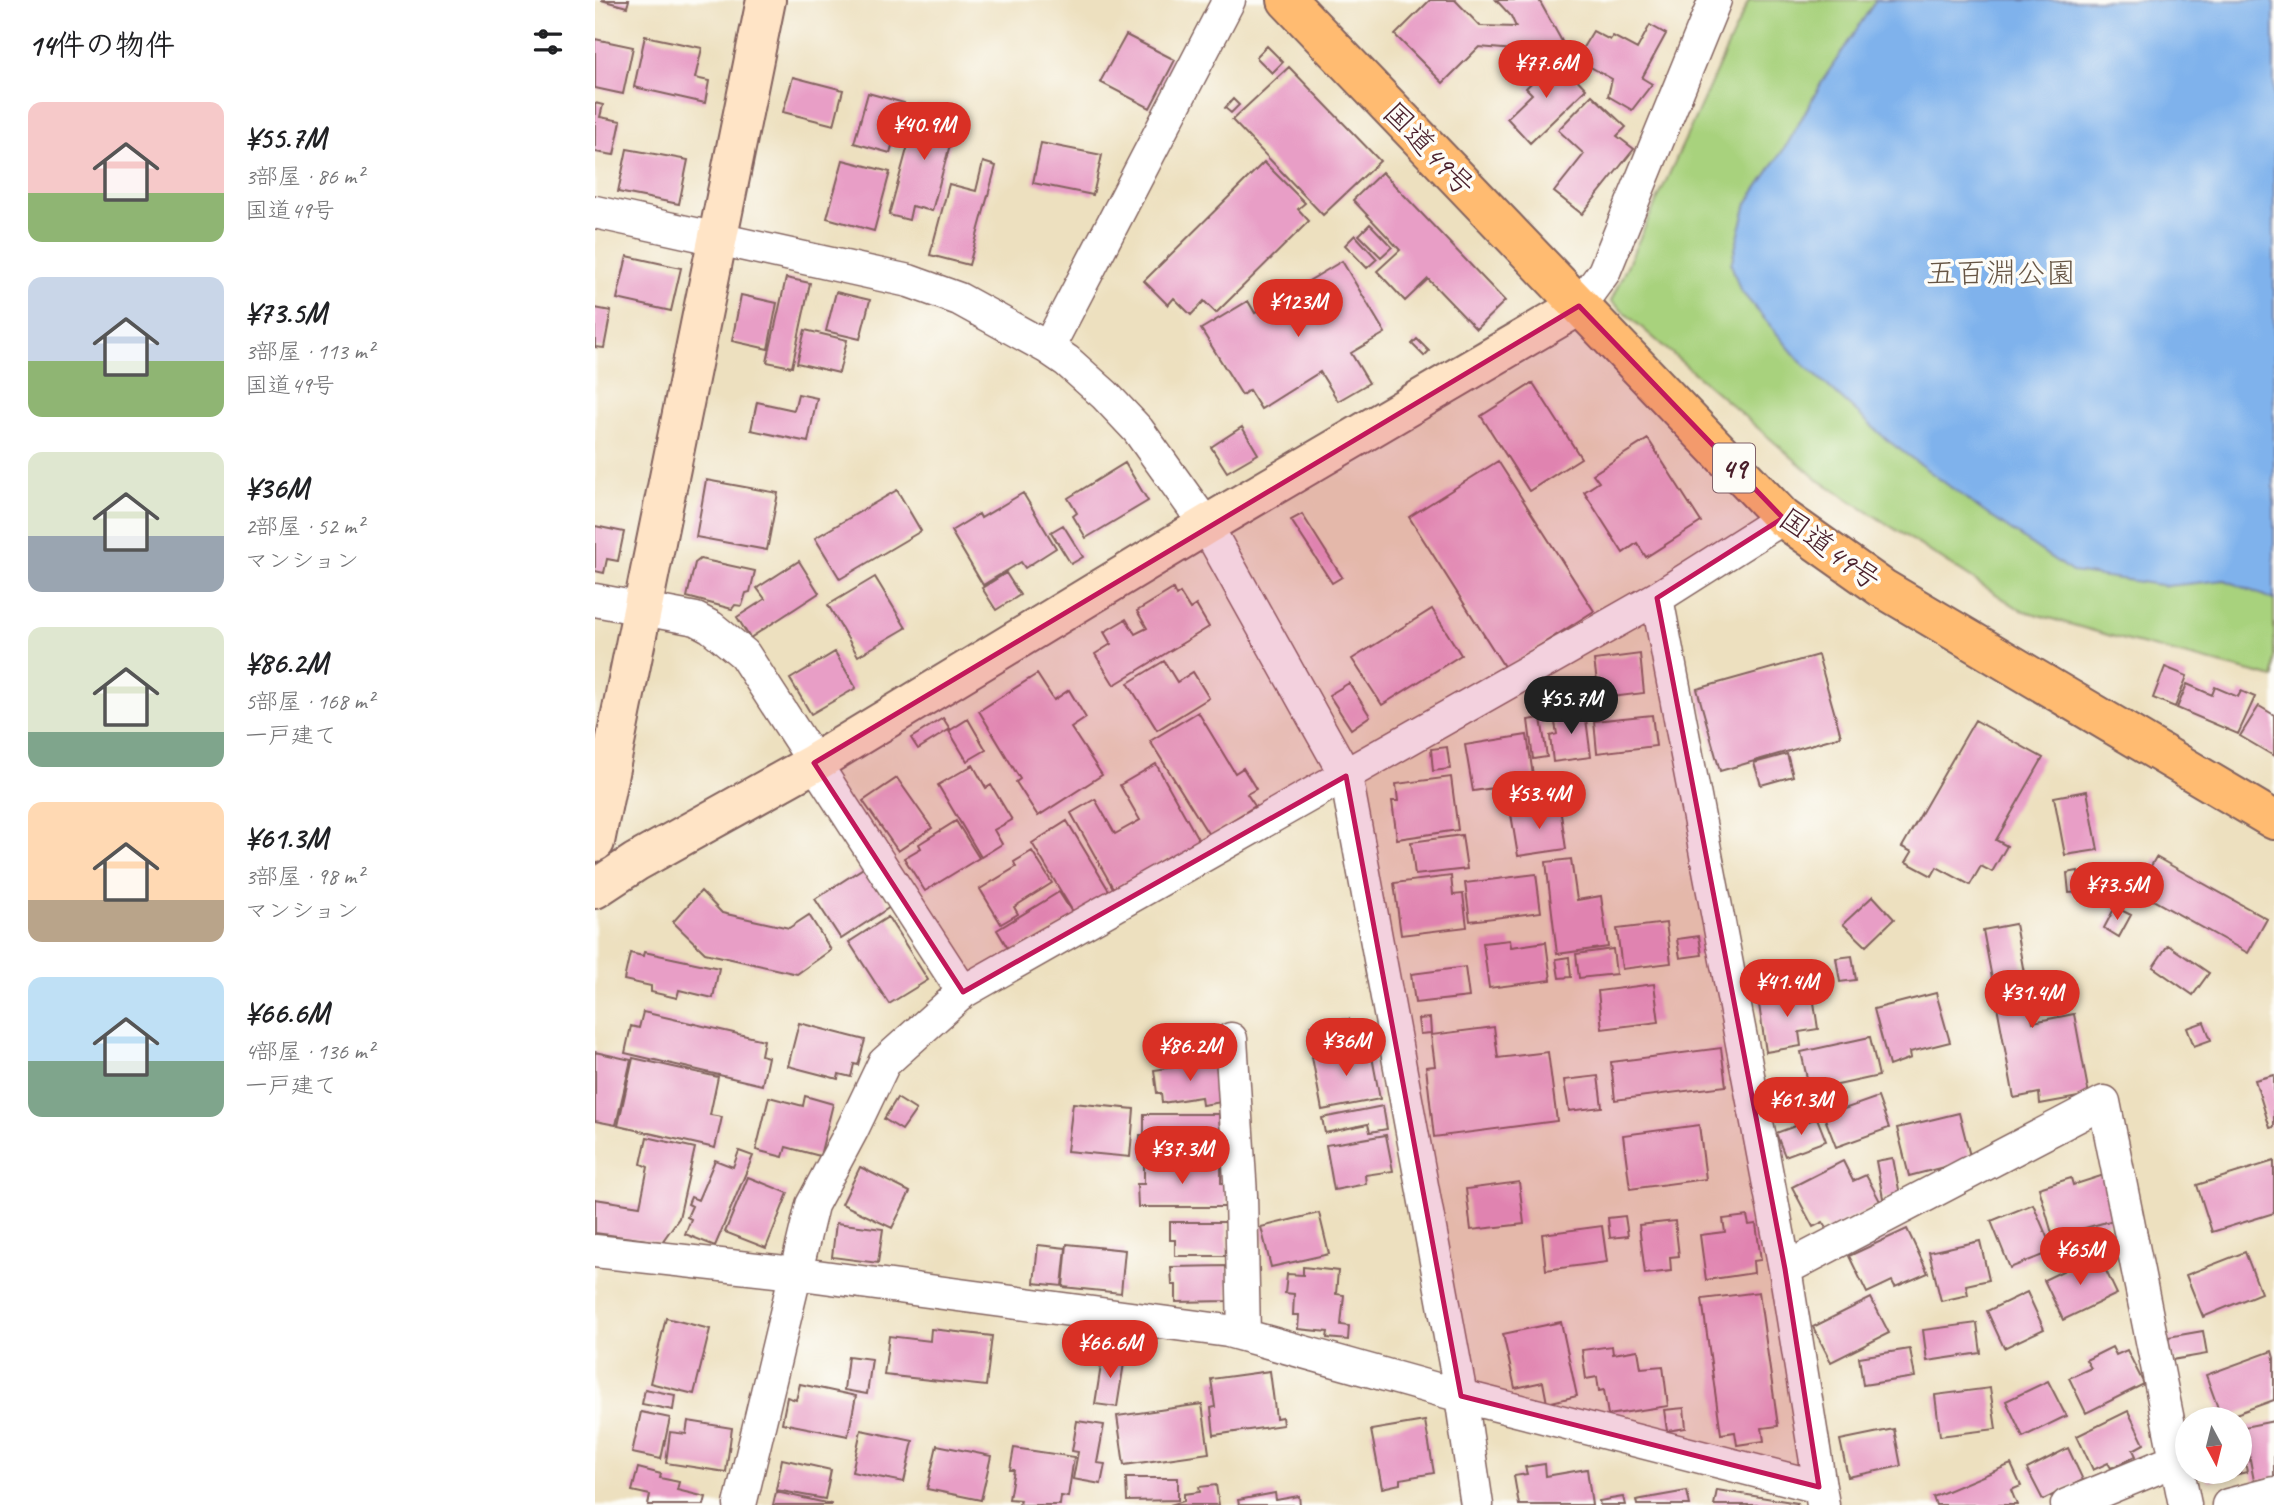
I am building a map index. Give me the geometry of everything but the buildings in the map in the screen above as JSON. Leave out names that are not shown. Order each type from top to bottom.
[{"type":"highway","name":"国道49号","points":[[1287,0],[1783,518],[1882,588],[2274,820]]},
{"type":"street","points":[[595,842],[766,0]]},
{"type":"street","points":[[1048,348],[1229,0]]},
{"type":"street","points":[[595,889],[636,862],[814,763],[1206,525],[1579,306],[1604,272],[1703,8]]},
{"type":"street","points":[[595,212],[909,281],[959,299],[1048,348],[1105,395],[1138,430],[1206,525],[1346,776],[1461,1396],[1477,1505]]},
{"type":"street","points":[[740,1505],[812,1205],[884,1063],[963,992],[1657,598],[1783,518]]},
{"type":"street","points":[[595,1251],[794,1273],[1228,1331],[1821,1496],[1785,1269],[1657,598]]},
{"type":"street","points":[[595,600],[696,619],[711,626],[744,654],[963,992]]},
{"type":"street","points":[[1231,1039],[1241,1195],[1244,1335]]},
{"type":"street","points":[[1785,1269],[2104,1102],[2175,1455]]},
{"type":"street","points":[[2067,1505],[2175,1460]]},
{"type":"street","points":[[2181,1484],[2185,1505]]},
{"type":"street","points":[[2228,1505],[2274,1493]]},
{"type":"highlighted area","points":[[1579,306],[1783,518],[1657,598],[1785,1269],[1819,1487],[1461,1396],[1346,776],[963,992],[814,763]]},
{"type":"green space","name":"五百淵公園","points":[[1749,0],[2274,0],[2274,678],[2021,610],[1817,479],[1611,301]]},
{"type":"water","name":"五百淵公園","points":[[1876,0],[2274,0],[2274,600],[2225,580],[2167,586],[2072,572],[1984,512],[1887,440],[1800,361],[1740,290],[1731,264],[1747,203],[1788,143],[1823,80]]}]
